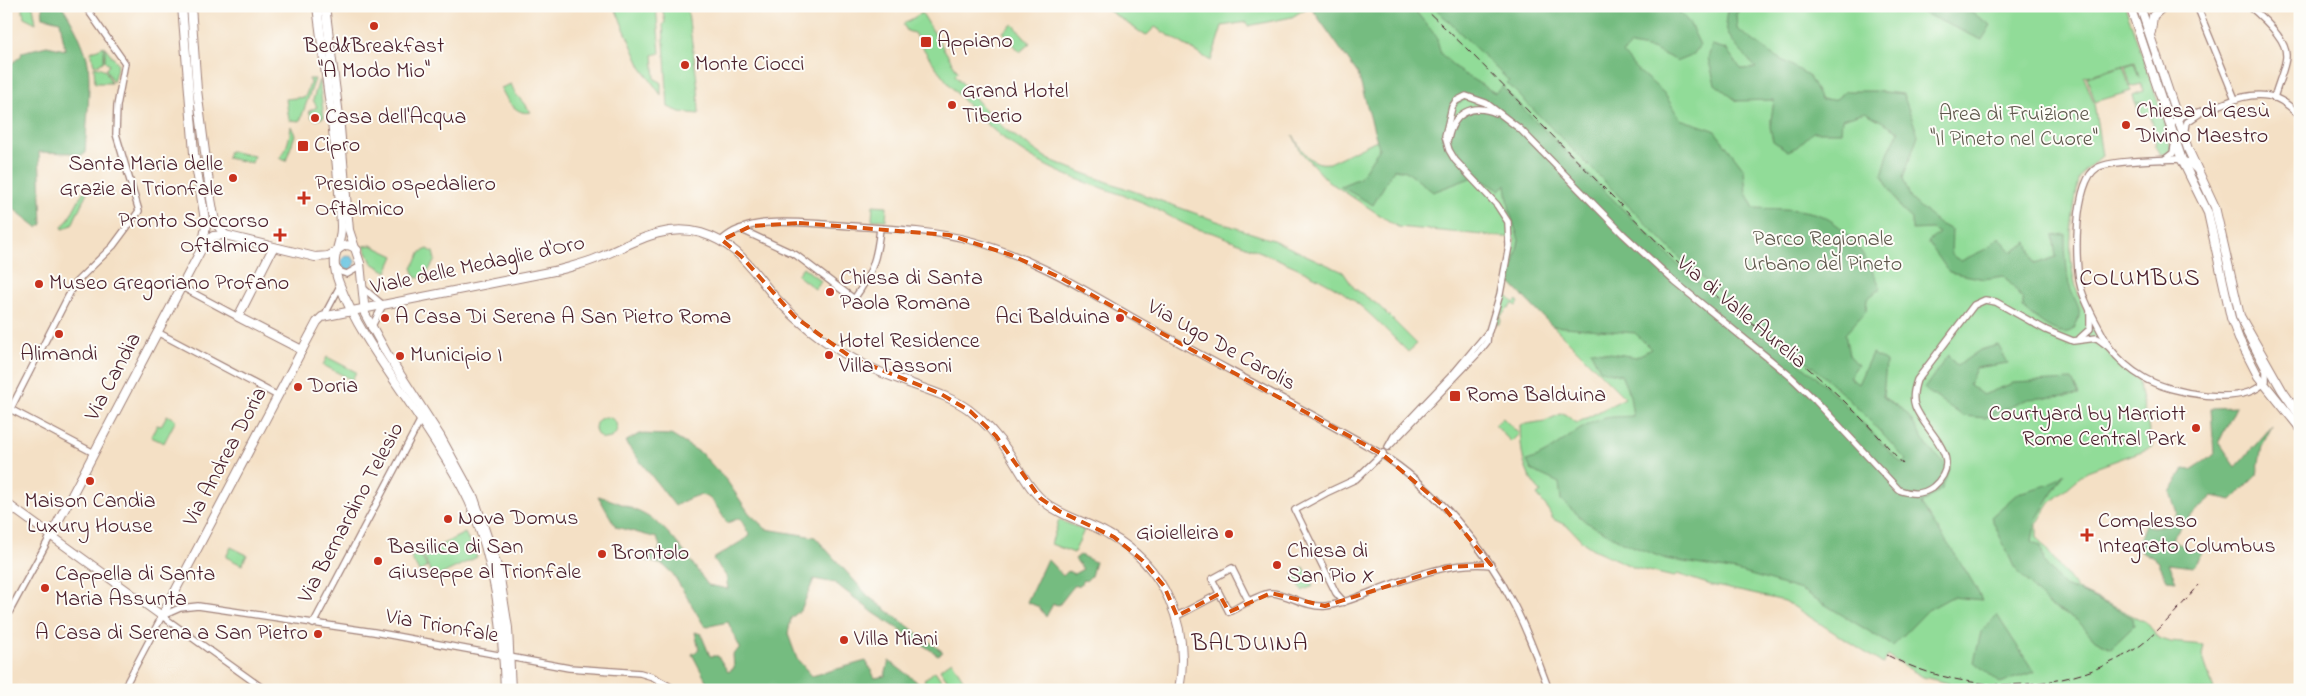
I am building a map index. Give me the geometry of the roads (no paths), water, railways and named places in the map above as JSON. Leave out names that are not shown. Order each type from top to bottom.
[{"type":"main road","name":"Via Candia","points":[[51,535],[202,248],[205,234],[194,154],[182,6]]},
{"type":"main road","points":[[191,6],[200,115],[211,199],[215,222],[224,236]]},
{"type":"main road","points":[[318,6],[341,225],[335,251],[334,266],[340,286],[352,310],[386,369],[420,419],[466,496],[482,538],[496,598],[511,690]]},
{"type":"main road","points":[[325,6],[349,230],[361,266],[364,308],[371,328],[436,429],[474,498],[497,562],[505,608],[505,690]]},
{"type":"main road","points":[[2130,6],[2182,160],[2208,213],[2237,335],[2251,365],[2300,428]]},
{"type":"main road","points":[[2141,9],[2162,6]]},
{"type":"main road","points":[[2151,37],[2153,16],[2162,6]]},
{"type":"main road","points":[[2135,19],[2141,9]]},
{"type":"main road","points":[[2141,9],[2186,144],[2217,212],[2240,316],[2282,390],[2300,416]]},
{"type":"main road","name":"Viale delle Medaglie d'Oro","points":[[324,316],[559,270],[592,260],[647,235],[660,232],[694,232],[722,240],[741,256],[785,308],[825,341],[860,363],[955,401],[974,414],[996,436],[1030,487],[1042,500],[1059,512],[1114,537],[1143,561],[1164,586],[1177,616],[1182,646],[1179,690]]},
{"type":"main road","points":[[202,248],[213,236],[224,236],[315,257],[327,256],[348,244],[357,250]]},
{"type":"main road","points":[[273,248],[238,317],[302,350]]},
{"type":"main road","name":"Via Andrea Doria","points":[[162,616],[317,322],[324,316]]},
{"type":"main road","points":[[6,503],[162,616]]},
{"type":"street","points":[[6,418],[75,283],[115,244],[139,211],[119,152],[116,134],[116,112],[125,63],[85,6]]},
{"type":"street","points":[[2197,6],[2235,99]]},
{"type":"street","points":[[2249,6],[2262,18],[2286,48],[2287,58],[2274,98]]},
{"type":"street","points":[[2171,127],[2178,118],[2253,95],[2274,98],[2289,106],[2300,116]]},
{"type":"street","name":"Via di Valle Aurelia","points":[[1448,144],[1446,129],[1450,112],[1456,101],[1464,96],[1471,96],[1486,103],[1505,117],[1531,139],[1623,234],[1675,282],[1790,376],[1900,490],[1909,494],[1932,488],[1939,480],[1945,468],[1945,454],[1940,443],[1920,415],[1915,405],[1913,393],[1918,380],[1972,308],[1982,301],[1996,302],[2024,319],[2069,340]]},
{"type":"street","name":"Via di Valle Aurelia","points":[[1448,144],[1451,127],[1467,110],[1482,109],[1505,117]]},
{"type":"street","points":[[2186,144],[2186,124],[2190,119],[2203,111]]},
{"type":"street","points":[[2162,161],[2174,152],[2175,137]]},
{"type":"street","points":[[1344,602],[1336,595],[1295,510],[1329,491],[1356,479],[1388,447],[1398,440],[1448,382],[1487,342],[1503,282],[1509,246],[1509,225],[1500,208],[1455,160],[1448,144]]},
{"type":"street","points":[[2202,177],[2189,163],[2182,160],[2104,165],[2091,172],[2086,180],[2080,215],[2076,262],[2081,288],[2110,347],[2133,372],[2169,388],[2221,397],[2254,390],[2264,384],[2266,371],[2253,348],[2240,316]]},
{"type":"street","name":"Via Ugo De Carolis","points":[[740,229],[755,225],[790,222],[893,228],[949,235],[976,242],[1036,265],[1382,454],[1442,506],[1469,534],[1491,565],[1522,622],[1549,690]]},
{"type":"street","points":[[722,240],[740,229],[796,255],[854,299],[873,269],[880,228]]},
{"type":"street","points":[[334,266],[347,274],[361,266]]},
{"type":"street","points":[[324,316],[340,286]]},
{"type":"street","points":[[182,287],[238,317]]},
{"type":"street","points":[[362,287],[382,304],[371,328]]},
{"type":"street","points":[[2069,340],[2082,337],[2090,329],[2089,307]]},
{"type":"street","points":[[157,332],[278,396]]},
{"type":"street","points":[[2069,340],[2077,342],[2095,338],[2110,347]]},
{"type":"street","points":[[10,410],[94,452]]},
{"type":"street","name":"Via Bernardino Telesio","points":[[314,624],[420,419]]},
{"type":"street","points":[[6,618],[51,535]]},
{"type":"street","points":[[1249,602],[1232,568],[1212,579],[1229,612],[1273,593],[1314,606],[1344,602],[1408,578],[1448,567],[1466,564],[1491,565]]},
{"type":"street","points":[[1177,616],[1219,594]]},
{"type":"street","name":"Via Trionfale","points":[[162,616],[176,610],[198,606],[374,632],[570,668],[640,673],[653,677],[676,690]]},
{"type":"street","points":[[123,690],[162,616],[265,690]]},
{"type":"water","points":[[345,256],[351,256],[355,263],[351,270],[345,270],[341,266],[341,260]]},
{"type":"railway","points":[[1422,6],[1466,48],[1678,263],[1816,375],[1855,412],[1903,464]]},
{"type":"railway","points":[[1887,655],[1917,668],[1949,678],[1982,683],[2016,684],[2049,681],[2081,674],[2112,662],[2141,645],[2164,624],[2199,585]]},
{"type":"place","name":"Bed&Breakfast \"A Modo Mio\"","points":[[374,26]]},
{"type":"place","name":"Appiano","points":[[926,42]]},
{"type":"place","name":"Monte Ciocci","points":[[685,65]]},
{"type":"place","name":"Grand Hotel Tiberio","points":[[952,105]]},
{"type":"place","name":"Casa dell'Acqua","points":[[315,118]]},
{"type":"place","name":"Chiesa di Gesù Divino Maestro","points":[[2126,125]]},
{"type":"place","name":"Cipro","points":[[303,146]]},
{"type":"place","name":"Santa Maria delle Grazie al Trionfale","points":[[233,178]]},
{"type":"place","name":"Presidio ospedaliero Oftalmico","points":[[304,198]]},
{"type":"place","name":"Pronto Soccorso Oftalmico","points":[[280,235]]},
{"type":"place","name":"Museo Gregoriano Profano","points":[[39,284]]},
{"type":"place","name":"Chiesa di Santa Paola Romana","points":[[830,292]]},
{"type":"place","name":"A Casa Di Serena A San Pietro Roma","points":[[385,318]]},
{"type":"place","name":"Aci Balduina","points":[[1120,318]]},
{"type":"place","name":"Alimandi","points":[[59,334]]},
{"type":"place","name":"Hotel Residence Villa Tassoni","points":[[829,355]]},
{"type":"place","name":"Municipio I","points":[[400,356]]},
{"type":"place","name":"Doria","points":[[298,387]]},
{"type":"place","name":"Roma Balduina","points":[[1455,396]]},
{"type":"place","name":"Courtyard by Marriott Rome Central Park","points":[[2196,428]]},
{"type":"place","name":"Maison Candia Luxury House","points":[[90,481]]},
{"type":"place","name":"Nova Domus","points":[[448,519]]},
{"type":"place","name":"Gioielleira","points":[[1229,534]]},
{"type":"place","name":"Complesso Integrato Columbus","points":[[2087,535]]},
{"type":"place","name":"Brontolo","points":[[602,554]]},
{"type":"place","name":"Basilica di San Giuseppe al Trionfale","points":[[378,561]]},
{"type":"place","name":"Chiesa di San Pio X","points":[[1277,565]]},
{"type":"place","name":"Cappella di Santa Maria Assunta","points":[[45,588]]},
{"type":"place","name":"A Casa di Serena a San Pietro","points":[[318,634]]},
{"type":"place","name":"Villa Miani","points":[[844,640]]},
{"type":"district","name":"COLUMBUS","points":[[2140,279]]},
{"type":"district","name":"BALDUINA","points":[[1250,644]]},
{"type":"park label","name":"Area di Fruizione \"Il Pineto nel Cuore\"","points":[[2014,128]]},
{"type":"park label","name":"Parco Regionale Urbano del Pineto","points":[[1823,252]]}]
